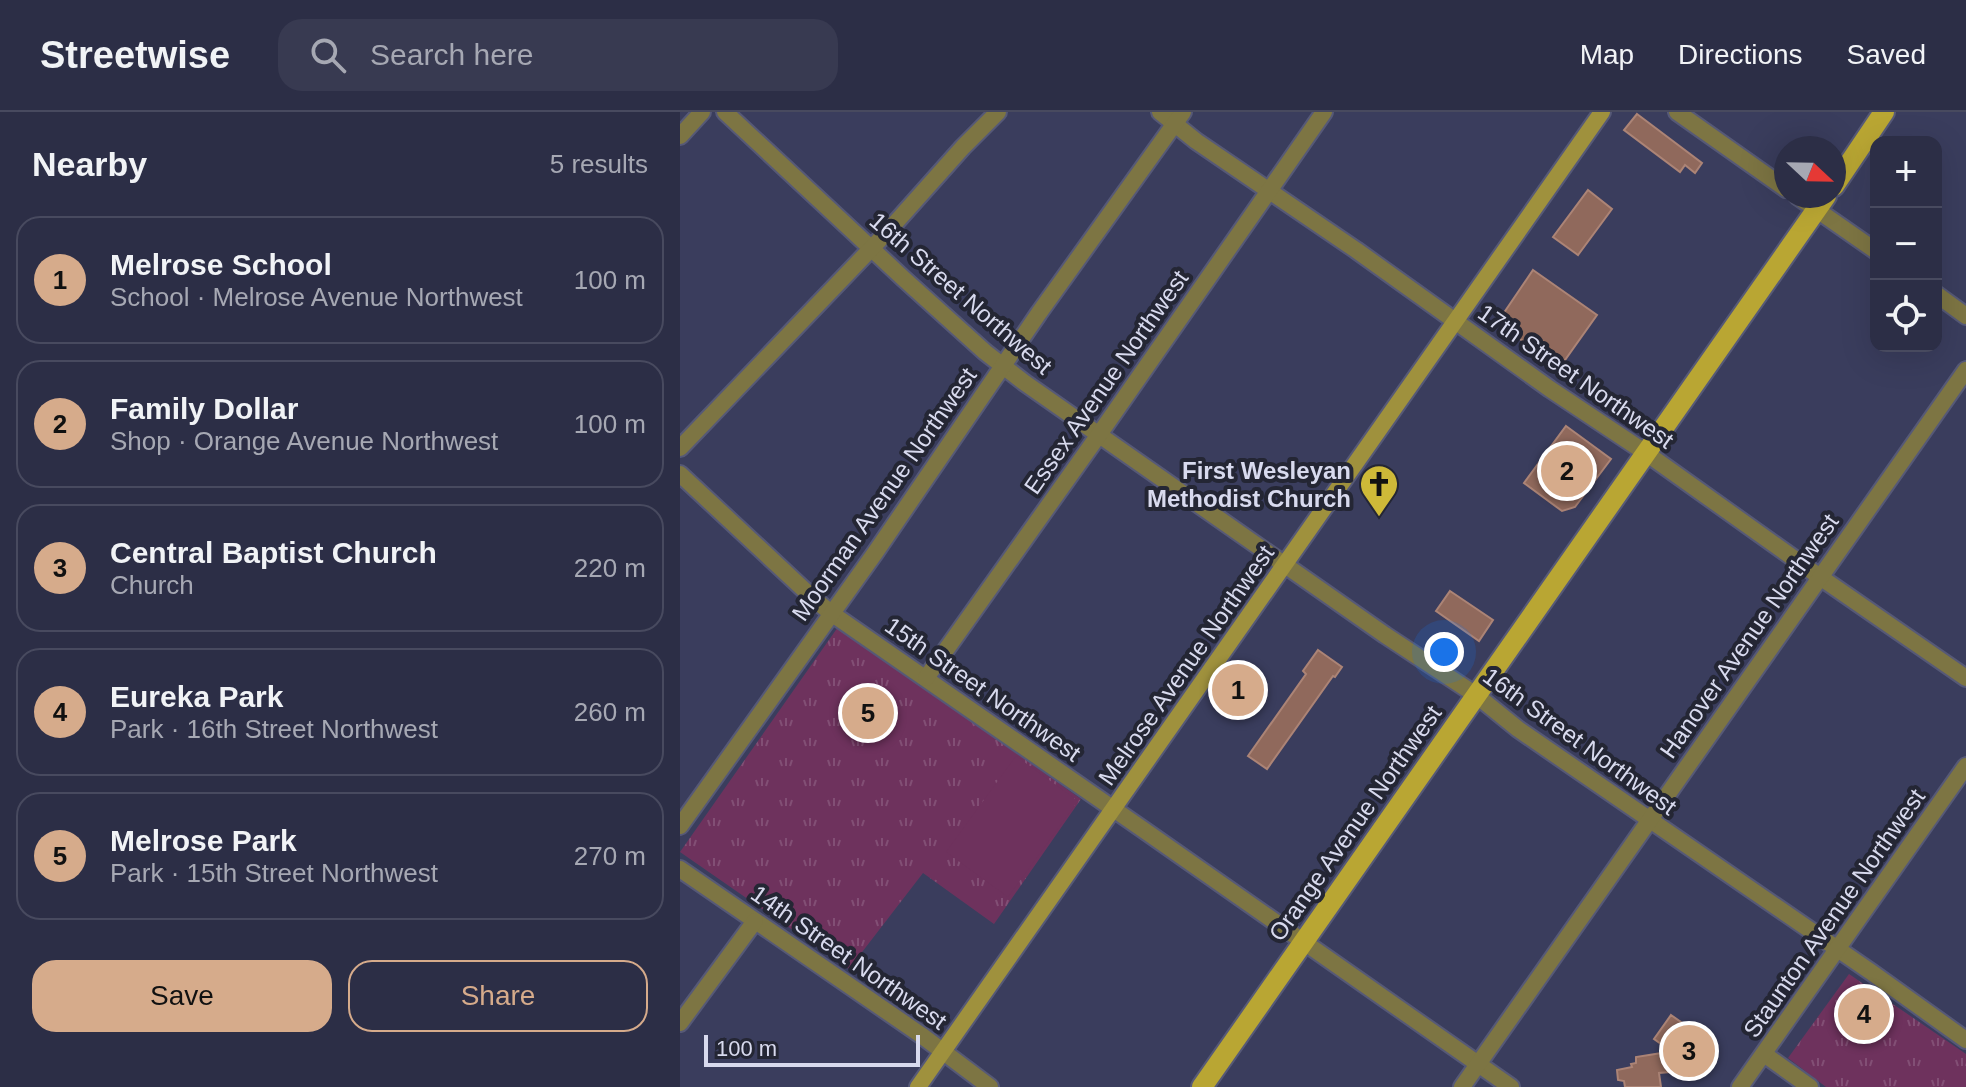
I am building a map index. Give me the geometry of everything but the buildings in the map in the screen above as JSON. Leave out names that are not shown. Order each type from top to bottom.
[{"type":"main road","points":[[1846,168],[1884,112]]},
{"type":"main road","name":"Orange Avenue Northwest","points":[[1202,1087],[1818,208]]},
{"type":"street","points":[[680,136],[702,112]]},
{"type":"street","name":"16th Street Northwest","points":[[725,112],[904,279],[1003,366],[1098,436],[1476,695],[1518,729],[1966,1040]]},
{"type":"street","points":[[680,448],[998,112]]},
{"type":"street","name":"17th Street Northwest","points":[[1160,112],[1178,118],[1269,191],[1966,678]]},
{"type":"street","name":"Essex Avenue Northwest","points":[[926,678],[1324,112]]},
{"type":"street","name":"Melrose Avenue Northwest","points":[[918,1087],[1602,112]]},
{"type":"street","points":[[1677,112],[1774,181]]},
{"type":"street","name":"Moorman Avenue Northwest","points":[[680,826],[875,553],[1178,118]]},
{"type":"street","points":[[1827,208],[1870,246]]},
{"type":"street","points":[[1942,298],[1966,316]]},
{"type":"street","name":"Hanover Avenue Northwest","points":[[1462,1087],[1966,370]]},
{"type":"street","name":"15th Street Northwest","points":[[680,474],[831,613],[1511,1087]]},
{"type":"street","name":"Staunton Avenue Northwest","points":[[1740,1087],[1966,766]]},
{"type":"street","name":"14th Street Northwest","points":[[680,869],[990,1087]]},
{"type":"street","points":[[680,1023],[755,921]]},
{"type":"street","points":[[1764,1054],[1810,1087]]},
{"type":"green space","points":[[838,627],[1081,799],[994,924],[923,873],[849,969],[680,852]]},
{"type":"green space","points":[[1016,756],[1078,801],[1008,897],[946,852]]},
{"type":"green space","points":[[1849,974],[1966,1054],[1966,1087],[1826,1087],[1788,1058]]},
{"type":"place","name":"Family Dollar","points":[[1567,471]]},
{"type":"place","name":"First Wesleyan Methodist Church","points":[[1379,518]]},
{"type":"place","name":"Melrose School","points":[[1238,690]]},
{"type":"place","name":"Melrose Park","points":[[868,713]]},
{"type":"place","name":"Eureka Park","points":[[1864,1014]]},
{"type":"place","name":"Central Baptist Church","points":[[1689,1051]]}]
